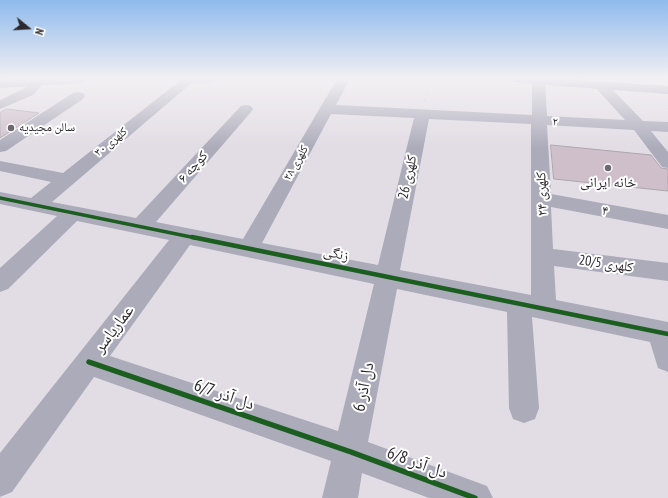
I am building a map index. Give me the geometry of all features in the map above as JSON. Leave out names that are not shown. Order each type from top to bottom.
[{"type":"street","points":[[0,147],[68,102]]},
{"type":"street","name":"کلهری ۳۰","points":[[35,205],[159,102]]},
{"type":"street","name":"کلهری ۲۸","points":[[248,247],[331,102]]},
{"type":"street","name":"کلهری ۲۴","points":[[524,408],[532,306],[543,256],[539,102]]},
{"type":"street","points":[[616,102],[639,126],[668,162]]},
{"type":"street","name":"۶ کوچه","points":[[141,226],[246,109]]},
{"type":"street","name":"۲","points":[[327,109],[668,127]]},
{"type":"street","name":"کلهری 26","points":[[387,276],[422,115]]},
{"type":"street","points":[[0,166],[66,179]]},
{"type":"street","name":"زنگی","points":[[0,198],[248,247],[664,333]]},
{"type":"street","name":"۴","points":[[542,200],[668,222]]},
{"type":"street","points":[[0,282],[73,213]]},
{"type":"street","name":"عماریاسر","points":[[0,480],[185,235]]},
{"type":"street","name":"کلهری 20/5","points":[[543,256],[668,272]]},
{"type":"street","name":"دل آذر 6","points":[[340,498],[351,452],[387,276]]},
{"type":"street","points":[[664,333],[668,359]]},
{"type":"street","name":"دل آذر 6/7","points":[[89,362],[351,452]]},
{"type":"street","name":"دل آذر 6/8","points":[[351,452],[475,498]]},
{"type":"path","points":[[422,115],[425,102]]},
{"type":"building","name":"سالن مجیدیه","points":[[7,109],[39,113],[0,138],[0,113]]},
{"type":"building","name":"خانه ایرانی","points":[[551,145],[651,155],[661,168],[668,169],[668,191],[554,179]]},
{"type":"cycle path","points":[[0,198],[668,334]]},
{"type":"cycle path","points":[[89,362],[351,452],[475,498]]},
{"type":"place","name":"سالن مجیدیه","points":[[11,128]]},
{"type":"place","name":"خانه ایرانی","points":[[608,168]]}]
